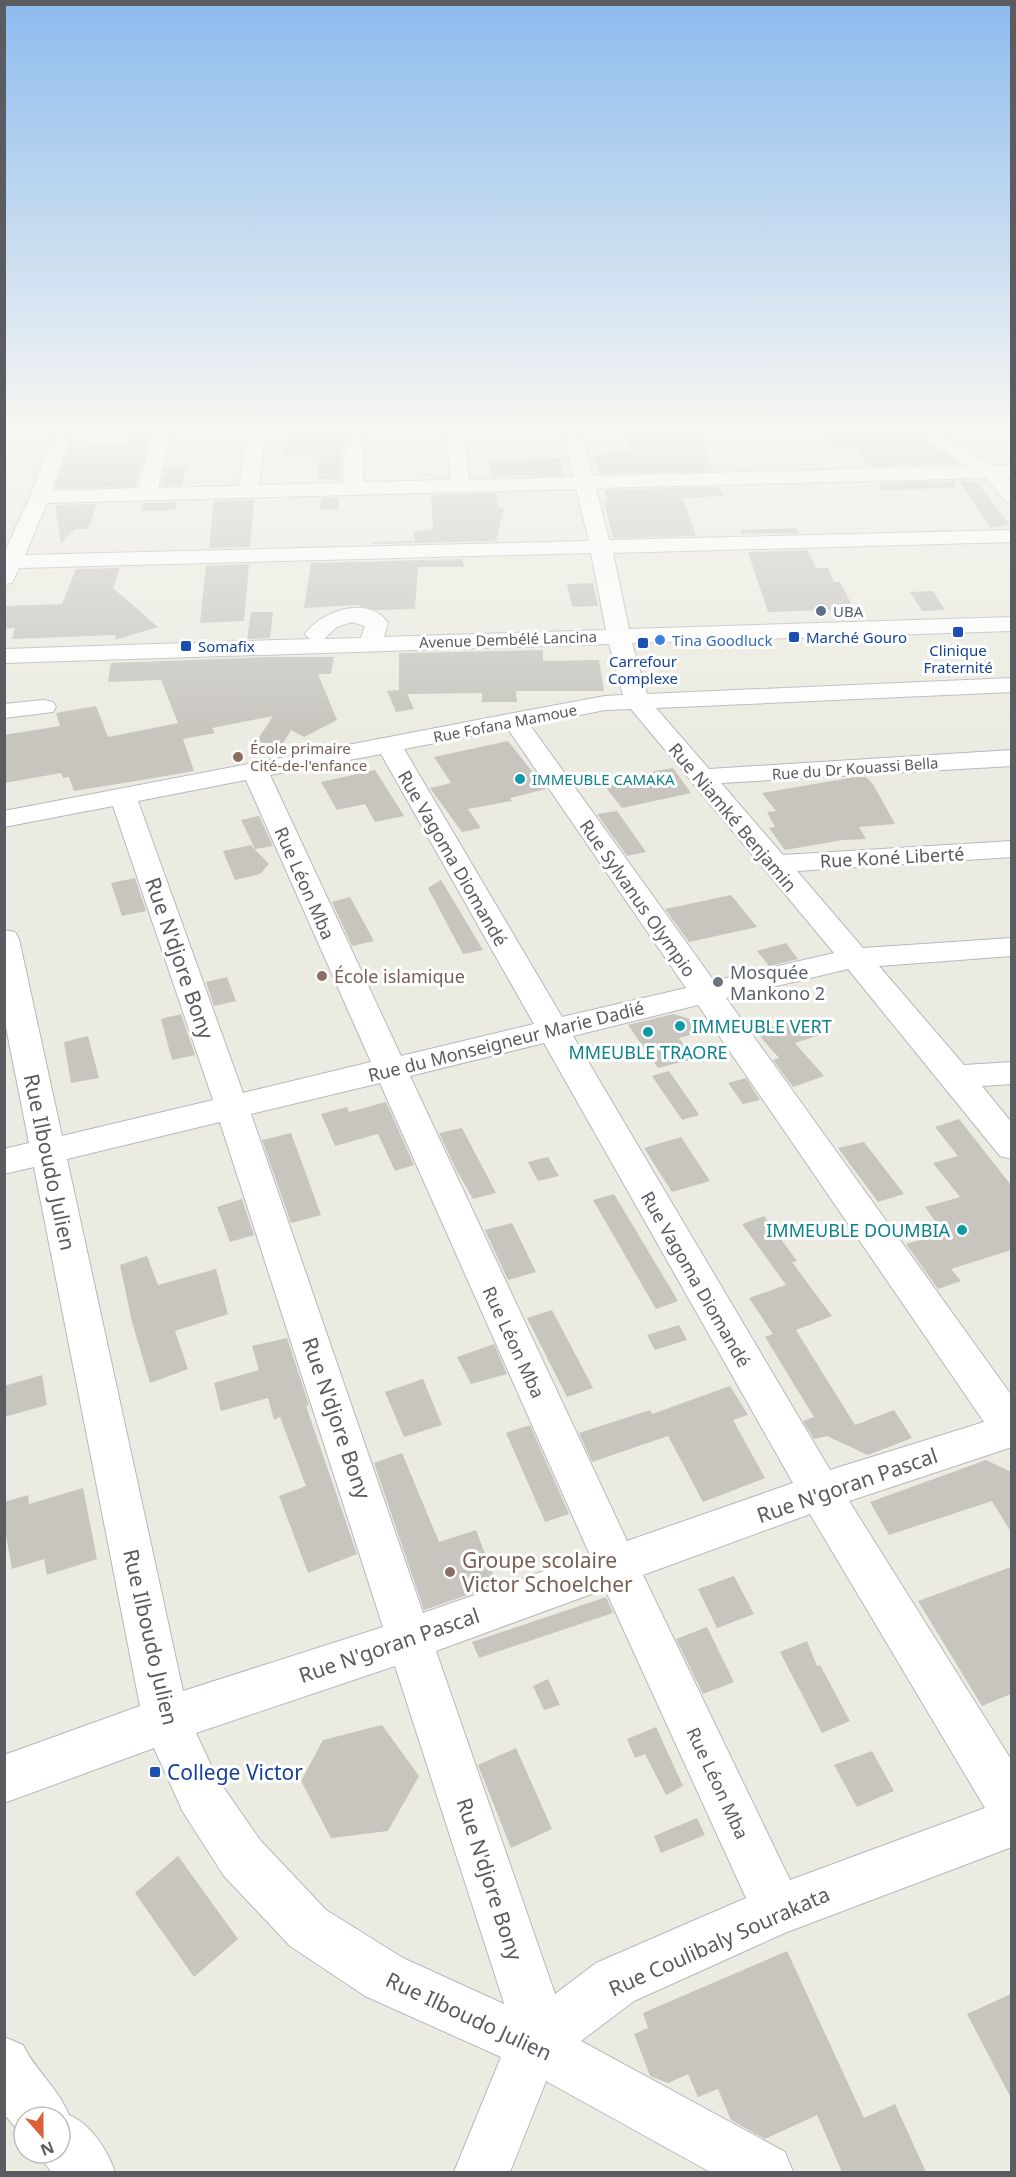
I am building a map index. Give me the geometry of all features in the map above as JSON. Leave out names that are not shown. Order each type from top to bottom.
[{"type":"street","points":[[26,531],[7,573],[601,548],[1011,536]]},
{"type":"street","name":"Rue Niamké Benjamin","points":[[597,531],[626,670],[638,702],[699,777],[956,1077],[1011,1147]]},
{"type":"street","name":"Avenue Dembélé Lancina","points":[[4,656],[618,628],[1007,625]]},
{"type":"street","points":[[4,646],[316,634],[372,638]]},
{"type":"street","name":"Rue Fofana Mamoue","points":[[4,819],[390,747],[605,703],[1011,685]]},
{"type":"street","points":[[4,711],[44,707]]},
{"type":"street","name":"Rue Sylvanus Olympio","points":[[514,720],[1011,1429]]},
{"type":"street","name":"Rue Vagoma Diomandé","points":[[390,747],[820,1492],[1011,1807]]},
{"type":"street","name":"Rue du Dr Kouassi Bella","points":[[699,777],[1011,758]]},
{"type":"street","name":"Rue Léon Mba","points":[[255,771],[616,1565],[778,1910]]},
{"type":"street","name":"Rue N'djore Bony","points":[[123,797],[232,1108],[531,2003],[533,2044]]},
{"type":"street","name":"Rue Koné Liberté","points":[[773,864],[1011,849]]},
{"type":"street","name":"Rue Ilboudo Julien","points":[[4,939],[166,1720],[200,1795],[242,1858],[308,1928],[384,1977],[533,2044],[765,2172]]},
{"type":"street","name":"Rue du Monseigneur Marie Dadié","points":[[4,1162],[853,957],[1011,947]]},
{"type":"street","points":[[956,1077],[1011,1073]]},
{"type":"street","name":"Rue N'goran Pascal","points":[[4,1779],[166,1720],[411,1639],[820,1492],[1011,1429]]},
{"type":"street","name":"Rue Coulibaly Sourakata","points":[[533,2044],[615,1982],[778,1910],[1011,1822]]},
{"type":"street","points":[[482,2172],[533,2044]]},
{"type":"street","points":[[4,2064],[10,2077],[32,2105]]},
{"type":"street","points":[[72,2154],[87,2172]]},
{"type":"building","points":[[59,531],[73,531],[61,543]]},
{"type":"building","points":[[211,531],[251,531],[250,547],[209,548]]},
{"type":"building","points":[[414,531],[499,531],[496,541],[372,544],[372,542],[415,541]]},
{"type":"building","points":[[611,531],[694,531],[696,536],[613,538]]},
{"type":"building","points":[[740,531],[798,531],[799,533],[742,534]]},
{"type":"building","points":[[807,550],[816,568],[828,568],[834,582],[840,582],[854,609],[768,612],[748,552]]},
{"type":"building","points":[[462,559],[464,567],[418,567],[415,609],[376,610],[357,605],[304,608],[311,563]]},
{"type":"building","points":[[249,564],[244,621],[200,623],[206,566]]},
{"type":"building","points":[[120,568],[113,588],[158,627],[115,640],[116,635],[12,639],[15,628],[4,629],[4,606],[62,604],[76,569]]},
{"type":"building","points":[[593,583],[598,606],[572,607],[567,584]]},
{"type":"building","points":[[933,591],[945,610],[922,611],[910,592]]},
{"type":"building","points":[[251,612],[273,612],[270,638],[247,639]]},
{"type":"building","points":[[543,650],[543,661],[599,660],[604,691],[516,691],[517,702],[482,702],[482,693],[407,694],[414,709],[396,712],[387,691],[399,690],[399,653]]},
{"type":"building","points":[[267,657],[334,657],[331,674],[318,674],[337,720],[304,737],[291,730],[282,745],[256,742],[273,716],[212,728],[215,733],[183,739],[194,771],[74,791],[69,777],[63,778],[61,773],[4,783],[4,735],[60,726],[56,713],[96,706],[108,737],[178,723],[161,680],[108,682],[111,663]]},
{"type":"building","points":[[508,741],[546,789],[510,798],[512,801],[468,809],[481,828],[462,832],[430,788],[451,783],[434,757]]},
{"type":"building","points":[[673,768],[691,793],[622,808],[604,785],[607,785],[604,780]]},
{"type":"building","points":[[375,770],[404,816],[375,822],[365,804],[337,810],[321,782]]},
{"type":"building","points":[[866,777],[873,784],[895,824],[859,827],[866,839],[843,840],[785,850],[769,828],[775,827],[767,812],[776,811],[762,793]]},
{"type":"building","points":[[617,811],[646,852],[627,856],[597,814]]},
{"type":"building","points":[[259,816],[273,846],[255,849],[241,820]]},
{"type":"building","points":[[251,845],[269,864],[260,874],[235,880],[223,851]]},
{"type":"building","points":[[135,878],[146,911],[122,916],[111,883]]},
{"type":"building","points":[[441,880],[483,950],[463,954],[428,888]]},
{"type":"building","points":[[731,895],[757,927],[689,942],[665,909]]},
{"type":"building","points":[[350,897],[374,941],[352,946],[332,902]]},
{"type":"building","points":[[786,943],[798,959],[769,966],[757,951]]},
{"type":"building","points":[[227,977],[236,1001],[214,1006],[206,982]]},
{"type":"building","points":[[181,1014],[195,1055],[172,1060],[161,1019]]},
{"type":"building","points":[[673,1014],[708,1024],[712,1029],[679,1038],[693,1059],[658,1068],[628,1025]]},
{"type":"building","points":[[804,1017],[820,1035],[795,1043],[824,1076],[793,1087],[773,1060],[779,1058],[756,1032]]},
{"type":"building","points":[[88,1036],[99,1078],[71,1083],[64,1042]]},
{"type":"building","points":[[669,1071],[699,1115],[682,1120],[652,1076]]},
{"type":"building","points":[[746,1078],[760,1100],[743,1104],[728,1083]]},
{"type":"building","points":[[386,1102],[414,1165],[395,1171],[378,1134],[335,1146],[321,1114],[347,1107],[349,1112]]},
{"type":"building","points":[[959,1119],[1011,1185],[1011,1250],[951,1269],[961,1281],[938,1289],[906,1244],[944,1233],[925,1207],[960,1197],[933,1163],[958,1156],[935,1127]]},
{"type":"building","points":[[462,1128],[496,1193],[473,1199],[457,1171],[439,1133]]},
{"type":"building","points":[[291,1133],[321,1215],[291,1223],[262,1140]]},
{"type":"building","points":[[681,1137],[710,1181],[672,1192],[644,1148]]},
{"type":"building","points":[[864,1142],[904,1194],[878,1202],[838,1148]]},
{"type":"building","points":[[548,1157],[559,1176],[538,1181],[528,1162]]},
{"type":"building","points":[[614,1194],[678,1301],[656,1309],[593,1200]]},
{"type":"building","points":[[242,1199],[254,1235],[230,1242],[217,1207]]},
{"type":"building","points":[[764,1216],[797,1261],[792,1262],[832,1316],[796,1330],[855,1425],[894,1410],[912,1438],[868,1455],[827,1436],[814,1439],[803,1421],[814,1417],[765,1337],[773,1334],[749,1298],[786,1285],[742,1224]]},
{"type":"building","points":[[512,1223],[536,1272],[508,1280],[485,1230]]},
{"type":"building","points":[[147,1256],[158,1285],[216,1269],[228,1314],[175,1331],[188,1369],[150,1383],[132,1322],[120,1265]]},
{"type":"building","points":[[552,1310],[593,1388],[567,1397],[527,1318]]},
{"type":"building","points":[[679,1325],[687,1340],[655,1350],[647,1335]]},
{"type":"building","points":[[287,1338],[309,1405],[306,1406],[357,1554],[308,1573],[279,1496],[306,1486],[280,1417],[274,1420],[268,1398],[221,1411],[214,1383],[259,1370],[252,1346]]},
{"type":"building","points":[[494,1344],[507,1374],[471,1384],[457,1357]]},
{"type":"building","points":[[42,1375],[47,1405],[4,1417],[4,1386]]},
{"type":"building","points":[[423,1379],[442,1425],[404,1437],[385,1392]]},
{"type":"building","points":[[730,1386],[748,1415],[733,1420],[765,1478],[703,1502],[668,1436],[592,1462],[579,1433],[650,1410],[652,1414]]},
{"type":"building","points":[[530,1425],[569,1514],[545,1522],[506,1433]]},
{"type":"building","points":[[402,1453],[439,1542],[476,1530],[497,1585],[424,1610],[374,1463]]},
{"type":"building","points":[[986,1460],[1011,1472],[1011,1532],[992,1501],[889,1535],[870,1502]]},
{"type":"building","points":[[83,1488],[97,1559],[47,1575],[44,1559],[12,1569],[4,1524],[4,1502],[28,1495],[29,1504]]},
{"type":"building","points":[[1011,1567],[1011,1694],[982,1706],[918,1601]]},
{"type":"building","points":[[734,1576],[754,1614],[717,1628],[698,1589]]},
{"type":"building","points":[[606,1597],[613,1613],[479,1658],[472,1642]]},
{"type":"building","points":[[707,1627],[734,1682],[703,1694],[676,1639]]},
{"type":"building","points":[[807,1641],[817,1666],[820,1665],[850,1721],[822,1733],[780,1652]]},
{"type":"building","points":[[548,1679],[560,1705],[544,1710],[533,1686]]},
{"type":"building","points":[[382,1725],[419,1776],[388,1831],[331,1838],[301,1781],[323,1740]]},
{"type":"building","points":[[656,1727],[683,1786],[666,1795],[645,1754],[635,1758],[627,1739]]},
{"type":"building","points":[[516,1748],[552,1829],[511,1848],[478,1765]]},
{"type":"building","points":[[872,1751],[894,1791],[857,1807],[834,1765]]},
{"type":"building","points":[[697,1818],[705,1835],[661,1853],[654,1836]]},
{"type":"building","points":[[178,1856],[238,1939],[194,1977],[135,1893]]},
{"type":"building","points":[[787,1951],[864,2118],[895,2104],[926,2172],[842,2172],[817,2115],[765,2139],[731,2120],[718,2089],[698,2097],[688,2074],[668,2083],[650,2076],[634,2034],[648,2028],[643,2013]]},
{"type":"building","points":[[1011,1994],[1011,2098],[967,2014]]},
{"type":"place","name":"UBA","points":[[821,611]]},
{"type":"place","name":"Clinique Fraternité","points":[[958,632]]},
{"type":"place","name":"Marché Gouro","points":[[794,637]]},
{"type":"place","name":"Tina Goodluck","points":[[660,640]]},
{"type":"place","name":"Carrefour Complexe","points":[[643,643]]},
{"type":"place","name":"Somafix","points":[[186,646]]},
{"type":"place","name":"École primaire Cité-de-l'enfance","points":[[238,757]]},
{"type":"place","name":"IMMEUBLE CAMAKA","points":[[520,779]]},
{"type":"place","name":"École islamique","points":[[322,976]]},
{"type":"place","name":"Mosquée Mankono 2","points":[[718,982]]},
{"type":"place","name":"IMMEUBLE VERT","points":[[680,1026]]},
{"type":"place","name":"MMEUBLE TRAORE","points":[[648,1032]]},
{"type":"place","name":"IMMEUBLE DOUMBIA","points":[[962,1230]]},
{"type":"place","name":"Groupe scolaire Victor Schoelcher","points":[[450,1572]]},
{"type":"place","name":"College Victor","points":[[155,1772]]}]
